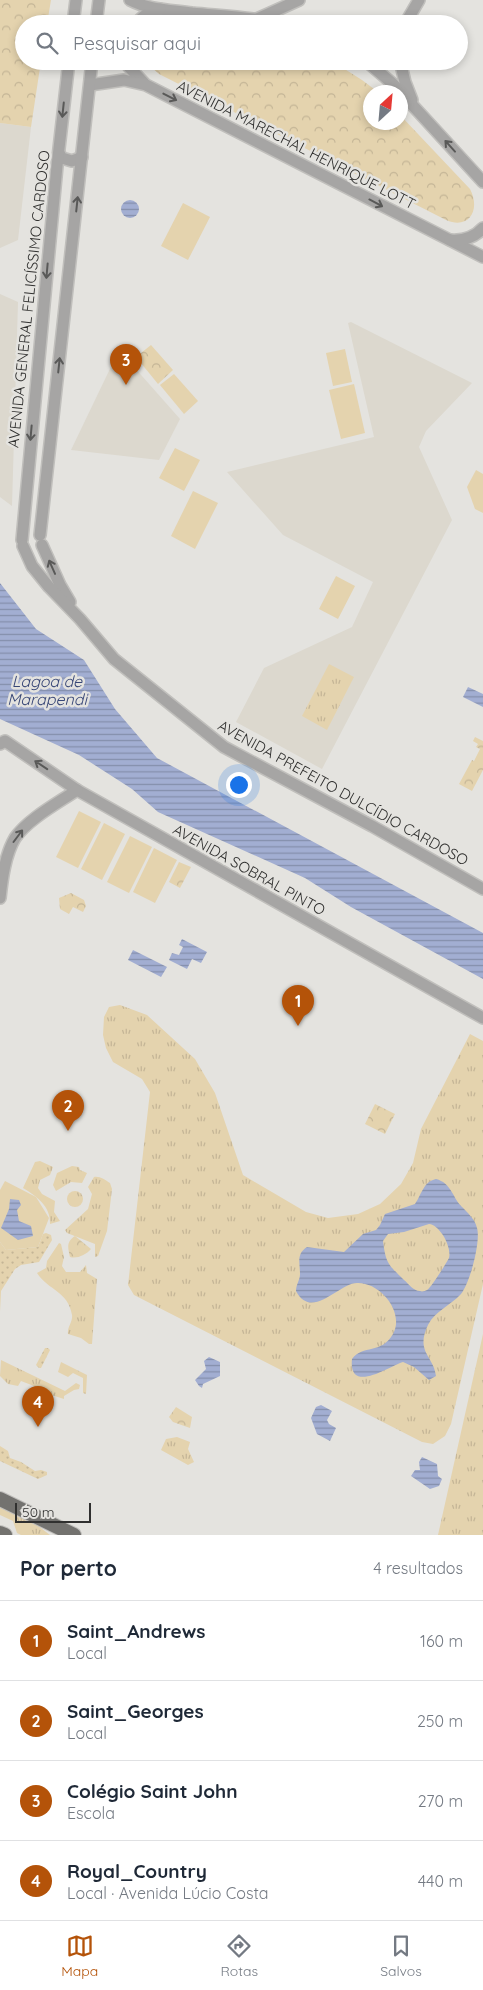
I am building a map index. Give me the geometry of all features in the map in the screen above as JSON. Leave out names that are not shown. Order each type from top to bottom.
[{"type":"main road","points":[[0,1499],[70,1533]]},
{"type":"main road","points":[[0,1533],[5,1535]]},
{"type":"street","points":[[74,15],[76,0]]},
{"type":"street","points":[[97,15],[99,0]]},
{"type":"street","points":[[130,0],[160,9],[218,15]]},
{"type":"street","points":[[265,15],[299,0]]},
{"type":"street","points":[[410,15],[419,0]]},
{"type":"street","points":[[146,15],[160,9]]},
{"type":"street","name":"AVENIDA GENERAL FELICÍSSIMO CARDOSO","points":[[23,543],[34,398],[68,70]]},
{"type":"street","points":[[23,543],[31,552],[38,550],[41,540],[91,70]]},
{"type":"street","points":[[131,70],[146,85]]},
{"type":"street","points":[[377,70],[394,84],[415,106],[483,182]]},
{"type":"street","points":[[402,70],[415,106]]},
{"type":"street","name":"AVENIDA MARECHAL HENRIQUE LOTT","points":[[90,85],[124,80],[146,85],[483,258]]},
{"type":"street","points":[[59,153],[66,161],[72,162],[82,157]]},
{"type":"street","points":[[446,239],[458,241],[470,238],[483,228]]},
{"type":"street","points":[[44,304],[49,299],[56,298],[63,300],[66,306]]},
{"type":"street","points":[[34,398],[38,404],[47,407],[53,404],[56,398]]},
{"type":"street","points":[[28,532],[35,532],[41,540],[60,585],[80,619],[32,566],[23,543],[28,532]]},
{"type":"street","name":"AVENIDA PREFEITO DULCÍDIO CARDOSO","points":[[80,619],[114,659],[224,747],[372,826],[483,889]]},
{"type":"street","name":"AVENIDA SOBRAL PINTO","points":[[3,743],[77,790],[483,1018]]},
{"type":"street","points":[[0,898],[1,885],[10,847],[21,831],[77,790]]},
{"type":"shaded area","points":[[0,123],[31,127],[18,240],[0,248]]},
{"type":"shaded area","points":[[0,294],[18,302],[12,506],[0,497]]},
{"type":"shaded area","points":[[351,322],[472,383],[426,431],[419,447],[452,520],[322,769],[236,722],[264,668],[352,627],[373,582],[283,535],[227,472],[374,437],[348,323]]},
{"type":"shaded area","points":[[119,350],[180,419],[159,460],[71,450]]},
{"type":"green space","points":[[0,0],[51,0],[48,15],[15,15],[15,70],[40,70],[31,127],[0,123]]},
{"type":"green space","points":[[154,70],[346,70],[369,85],[363,85],[363,130],[408,130],[408,123],[470,189],[474,204],[471,216],[461,222],[446,220]]},
{"type":"green space","points":[[183,203],[210,217],[188,260],[161,246]]},
{"type":"green space","points":[[151,345],[173,370],[158,384],[136,357]]},
{"type":"green space","points":[[345,349],[352,382],[333,386],[326,353]]},
{"type":"green space","points":[[174,374],[198,401],[184,414],[160,385]]},
{"type":"green space","points":[[354,384],[365,433],[341,439],[329,390]]},
{"type":"green space","points":[[175,448],[200,460],[184,491],[159,478]]},
{"type":"green space","points":[[476,470],[483,474],[483,513],[475,509],[467,487]]},
{"type":"green space","points":[[193,491],[218,503],[195,549],[171,536]]},
{"type":"green space","points":[[336,576],[355,586],[338,619],[319,609]]},
{"type":"green space","points":[[329,664],[354,677],[327,730],[302,716]]},
{"type":"green space","points":[[475,737],[483,741],[483,770],[472,791],[459,784],[480,749],[476,747],[478,744],[473,741]]},
{"type":"green space","points":[[79,811],[101,822],[78,868],[56,857]]},
{"type":"green space","points":[[104,823],[125,834],[102,880],[81,869]]},
{"type":"green space","points":[[130,836],[152,847],[129,893],[107,882]]},
{"type":"green space","points":[[154,848],[177,860],[155,903],[133,892]]},
{"type":"green space","points":[[179,862],[191,867],[180,888],[169,882]]},
{"type":"green space","points":[[71,893],[84,900],[86,906],[83,912],[73,907],[69,914],[60,909],[59,898]]},
{"type":"green space","points":[[120,1005],[147,1015],[195,1059],[215,1093],[243,1175],[306,1212],[328,1218],[358,1214],[380,1204],[401,1184],[413,1163],[421,1129],[470,1034],[483,1041],[483,1284],[451,1424],[445,1436],[433,1444],[422,1442],[134,1295],[128,1285],[150,1092],[142,1079],[113,1062],[106,1048],[103,1035],[104,1017],[109,1007]]},
{"type":"green space","points":[[375,1104],[395,1114],[385,1134],[365,1124]]},
{"type":"green space","points":[[40,1161],[53,1167],[50,1175],[40,1180],[38,1188],[42,1194],[55,1201],[54,1212],[60,1221],[50,1224],[48,1212],[42,1202],[23,1188],[35,1162]]},
{"type":"green space","points":[[72,1166],[79,1167],[80,1170],[87,1173],[82,1183],[71,1182],[56,1191],[53,1185],[57,1173]]},
{"type":"green space","points":[[94,1177],[110,1183],[112,1189],[107,1231],[98,1256],[95,1257],[95,1244],[67,1233],[65,1230],[88,1209],[92,1194],[88,1187]]},
{"type":"green space","points":[[5,1181],[36,1197],[49,1218],[38,1247],[6,1250],[0,1242],[0,1190]]},
{"type":"green space","points":[[75,1191],[81,1193],[83,1199],[81,1205],[75,1207],[69,1205],[67,1199],[69,1193]]},
{"type":"green space","points":[[43,1234],[51,1235],[52,1240],[39,1262],[21,1265],[15,1269],[1,1291],[0,1312],[0,1242],[6,1250],[38,1247]]},
{"type":"green space","points":[[75,1236],[91,1249],[81,1256],[70,1257],[68,1245]]},
{"type":"green space","points":[[59,1243],[61,1244],[64,1257],[62,1266],[66,1272],[80,1272],[86,1265],[87,1273],[97,1279],[92,1344],[68,1334],[72,1315],[67,1301],[37,1273],[46,1268],[47,1261]]},
{"type":"green space","points":[[483,1334],[483,1535],[438,1535]]},
{"type":"green space","points":[[45,1348],[50,1350],[41,1368],[39,1368],[36,1365]]},
{"type":"green space","points":[[1,1360],[65,1391],[76,1383],[80,1385],[79,1389],[64,1396],[64,1399],[39,1391],[34,1386],[21,1381],[18,1386],[8,1384],[0,1376]]},
{"type":"green space","points":[[61,1362],[87,1375],[86,1394],[83,1393],[83,1378],[73,1373],[68,1377],[58,1372]]},
{"type":"green space","points":[[176,1407],[192,1417],[190,1428],[173,1422],[169,1417]]},
{"type":"green space","points":[[177,1437],[190,1442],[188,1449],[194,1462],[188,1465],[161,1450],[166,1439]]},
{"type":"green space","points":[[0,1446],[8,1451],[10,1458],[21,1462],[35,1471],[47,1472],[47,1475],[38,1479],[0,1461]]},
{"type":"green space","points":[[0,1506],[33,1522],[50,1535],[21,1535],[17,1533],[13,1521],[0,1515]]},
{"type":"water","points":[[130,200],[136,203],[139,209],[136,215],[130,218],[124,215],[121,209],[124,203]]},
{"type":"water","name":"Lagoa de Marapendi","points":[[0,583],[36,629],[84,660],[115,709],[157,758],[483,933],[483,979],[351,907],[305,878],[158,812],[132,789],[79,755],[0,719]]},
{"type":"water","points":[[468,687],[483,694],[483,707],[463,697]]},
{"type":"water","points":[[182,939],[207,952],[201,963],[192,959],[187,969],[169,960],[172,953],[179,955],[183,947],[179,945]]},
{"type":"water","points":[[133,950],[167,967],[161,977],[128,960]]},
{"type":"water","points":[[436,1179],[448,1187],[471,1216],[478,1234],[474,1262],[464,1289],[457,1298],[431,1320],[425,1334],[424,1348],[435,1369],[436,1376],[429,1380],[414,1367],[403,1362],[371,1376],[363,1377],[356,1375],[353,1370],[352,1359],[356,1354],[383,1345],[393,1334],[396,1317],[393,1308],[382,1293],[374,1287],[357,1283],[342,1288],[318,1302],[302,1299],[296,1291],[300,1276],[299,1262],[301,1253],[307,1247],[344,1252],[363,1234],[376,1230],[385,1214],[415,1204],[425,1186]],"holes":[[[429,1224],[441,1232],[447,1243],[449,1258],[429,1288],[424,1291],[418,1291],[411,1287],[389,1263],[385,1255],[383,1241],[388,1234],[404,1232]]]},
{"type":"water","points":[[10,1199],[19,1200],[21,1205],[17,1210],[19,1221],[31,1226],[33,1236],[18,1240],[1,1228],[9,1209]]},
{"type":"water","points":[[209,1357],[220,1362],[220,1376],[203,1384],[202,1388],[195,1380],[206,1369],[204,1361]]},
{"type":"water","points":[[321,1405],[332,1411],[327,1420],[329,1424],[336,1428],[330,1441],[317,1434],[311,1418],[316,1407]]},
{"type":"water","points":[[422,1457],[437,1464],[438,1476],[442,1479],[439,1486],[430,1489],[411,1476],[415,1470],[420,1470],[419,1462]]},
{"type":"place","name":"Colégio Saint John","points":[[126,385]]},
{"type":"place","name":"Saint_Andrews","points":[[298,1026]]},
{"type":"place","name":"Saint_Georges","points":[[68,1131]]},
{"type":"place","name":"Royal_Country","points":[[38,1427]]}]
